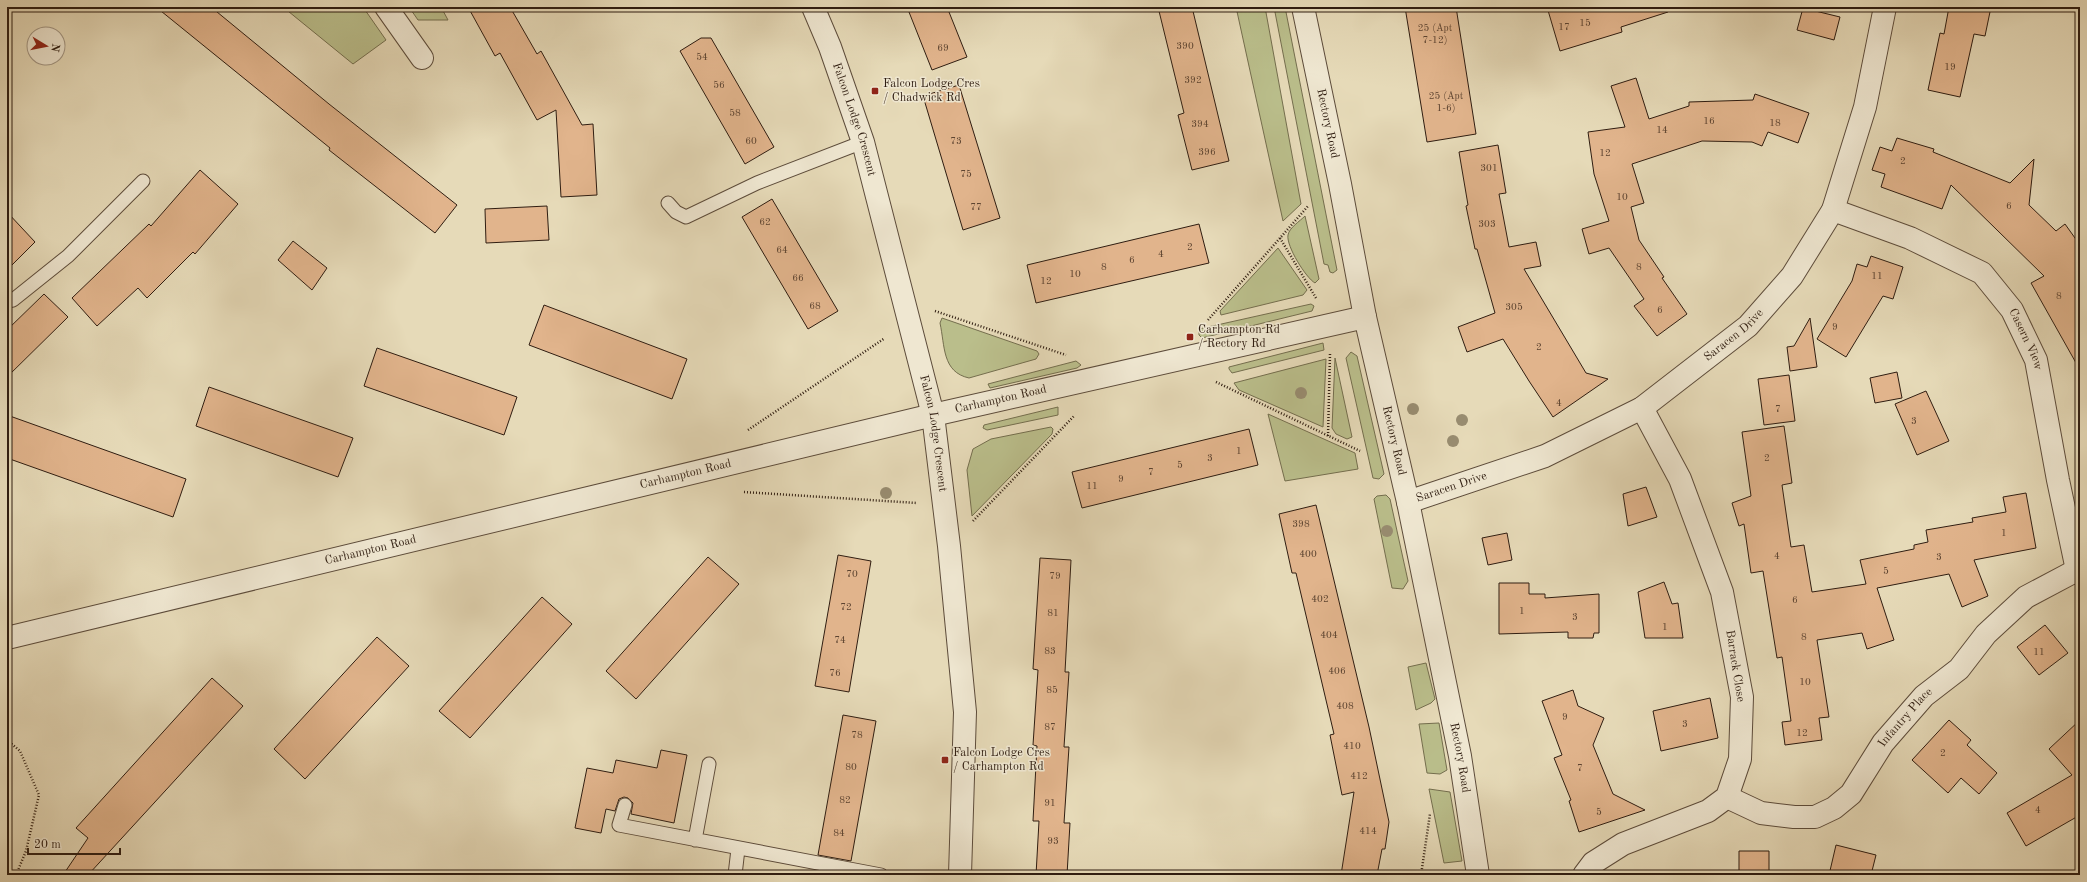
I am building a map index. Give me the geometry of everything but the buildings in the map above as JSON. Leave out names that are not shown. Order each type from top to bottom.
[{"type":"street","points":[[386,7],[422,58]]},
{"type":"street","name":"Falcon Lodge Crescent","points":[[813,7],[830,47],[863,142],[933,415],[949,546],[965,712],[960,875]]},
{"type":"street","name":"Rectory Road","points":[[1303,7],[1340,184],[1365,317],[1408,502],[1460,756],[1478,875]]},
{"type":"street","name":"Saracen Drive","points":[[1408,502],[1546,456],[1642,408],[1748,326],[1792,276],[1833,210],[1865,107],[1885,7]]},
{"type":"street","name":"Casern View","points":[[1833,210],[1910,238],[1982,273],[2012,310],[2036,360],[2058,480],[2079,572]]},
{"type":"street","name":"Carhampton Road","points":[[7,638],[933,415],[1365,317]]},
{"type":"street","name":"Barrack Close","points":[[1642,408],[1680,479],[1722,592],[1742,697],[1740,759],[1727,797]]},
{"type":"street","name":"Infantry Place","points":[[1727,797],[1761,813],[1794,817],[1815,817],[1834,808],[1851,794],[1883,744],[1919,702],[1959,669],[1986,634],[2026,597],[2079,572]]},
{"type":"street","points":[[1584,875],[1593,863],[1623,844],[1708,811],[1727,797]]},
{"type":"lane","points":[[668,203],[676,212],[686,217],[757,183],[863,142]]},
{"type":"lane","points":[[7,301],[13,300],[68,256],[143,181]]},
{"type":"lane","points":[[695,840],[709,764]]},
{"type":"lane","points":[[624,805],[619,825],[881,875]]},
{"type":"lane","points":[[735,875],[738,848]]},
{"type":"path","points":[[1208,320],[1309,205]]},
{"type":"path","points":[[1280,238],[1316,298]]},
{"type":"path","points":[[1328,436],[1330,354]]},
{"type":"path","points":[[1216,382],[1360,451]]},
{"type":"path","points":[[7,740],[20,751],[39,795],[26,851],[16,875]]},
{"type":"path","points":[[1421,875],[1430,814]]},
{"type":"green space","points":[[283,7],[363,7],[386,40],[353,64]]},
{"type":"green space","points":[[409,7],[441,7],[448,20],[418,20]]},
{"type":"green space","points":[[1236,7],[1265,7],[1301,204],[1283,221]]},
{"type":"green space","points":[[1274,7],[1285,7],[1337,270],[1333,273],[1330,272],[1328,265],[1324,264]]},
{"type":"green space","points":[[1305,216],[1319,279],[1315,283],[1297,261],[1288,240],[1290,230]]},
{"type":"green space","points":[[1278,248],[1307,290],[1303,295],[1221,315],[1220,311]]},
{"type":"green space","points":[[1311,304],[1314,306],[1312,311],[1202,338],[1199,335],[1199,329]]},
{"type":"green space","points":[[942,318],[1037,351],[1039,354],[1036,359],[969,378],[960,375],[949,364],[946,357],[940,323]]},
{"type":"green space","points":[[1323,343],[1324,350],[1232,373],[1229,369],[1229,367]]},
{"type":"green space","points":[[1351,352],[1357,356],[1384,474],[1379,479],[1373,478],[1346,358]]},
{"type":"green space","points":[[1335,358],[1352,437],[1347,439],[1336,434],[1332,428]]},
{"type":"green space","points":[[1326,359],[1323,427],[1239,390],[1234,383]]},
{"type":"green space","points":[[1076,361],[1081,365],[1077,368],[990,388],[988,384]]},
{"type":"green space","points":[[1058,407],[1058,415],[987,430],[983,428],[984,425]]},
{"type":"green space","points":[[1268,414],[1355,453],[1358,469],[1285,481]]},
{"type":"green space","points":[[1051,427],[1053,429],[1052,434],[972,516],[967,470],[973,449],[991,439]]},
{"type":"green space","points":[[1386,495],[1390,499],[1408,581],[1403,589],[1392,588],[1374,499],[1377,496]]},
{"type":"green space","points":[[1426,663],[1435,699],[1431,703],[1416,710],[1408,667]]},
{"type":"green space","points":[[1439,723],[1447,770],[1440,774],[1427,773],[1419,724]]},
{"type":"green space","points":[[1429,789],[1450,792],[1462,861],[1444,863]]},
{"type":"place","name":"Falcon Lodge Cres / Chadwick Rd","points":[[875,91]]},
{"type":"place","name":"Carhampton Rd / Rectory Rd","points":[[1190,337]]},
{"type":"place","name":"Falcon Lodge Cres / Carhampton Rd","points":[[945,760]]}]
